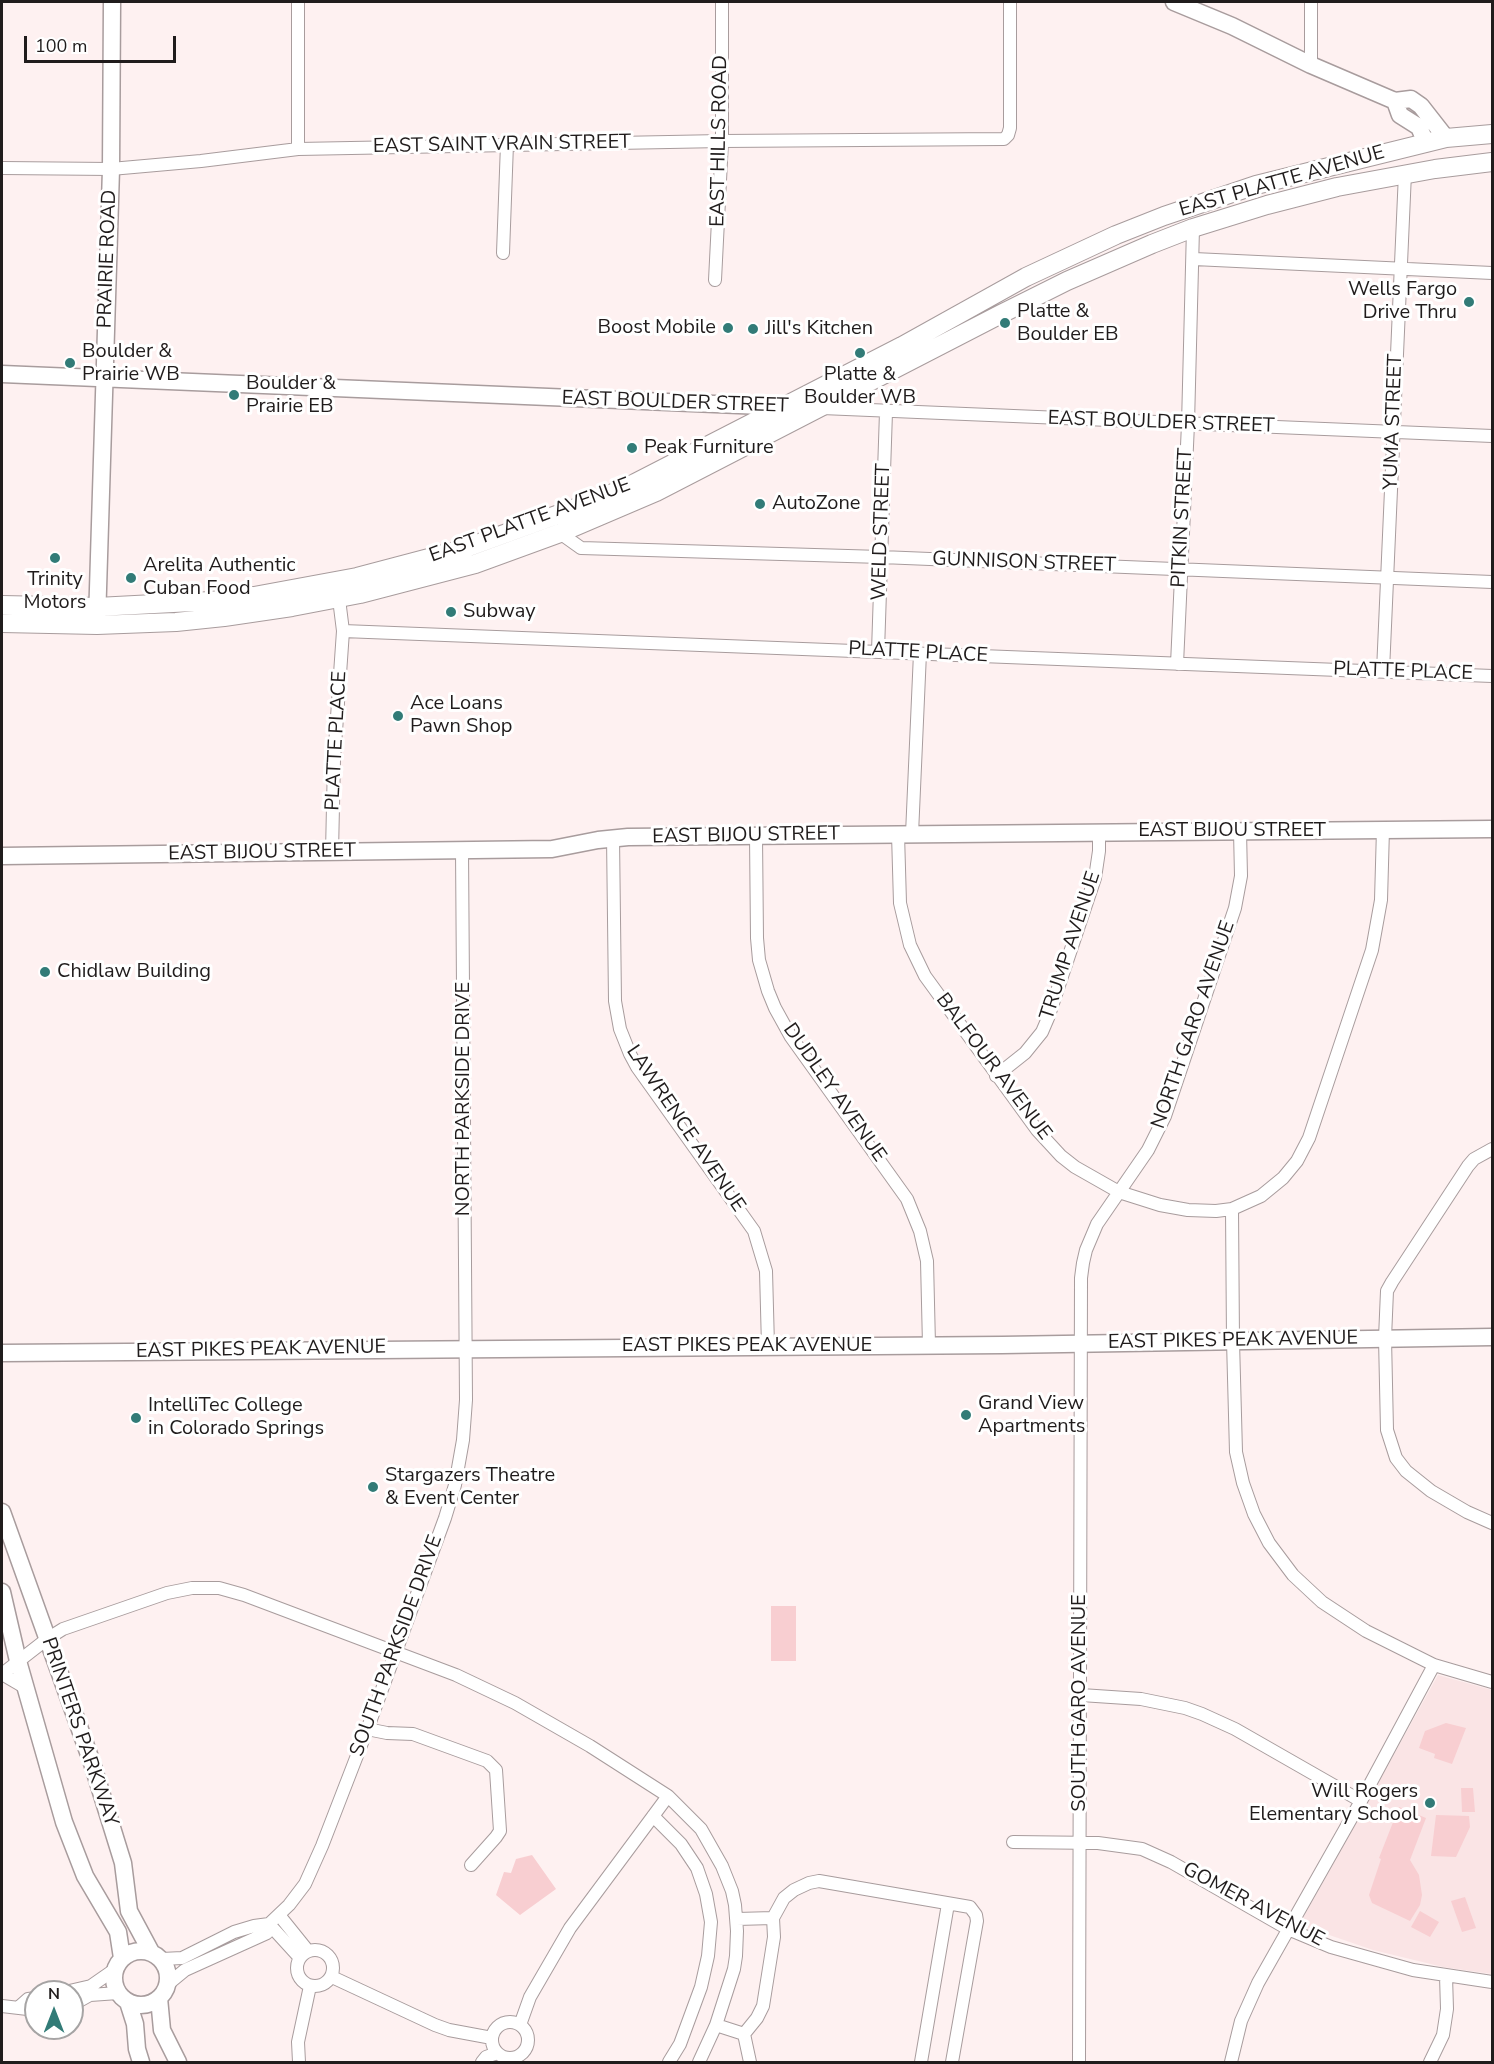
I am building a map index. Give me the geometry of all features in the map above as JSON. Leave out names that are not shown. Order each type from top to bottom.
[{"type":"main road","name":"EAST PLATTE AVENUE","points":[[2,605],[97,616],[205,619],[292,607],[403,566],[520,529],[595,501],[786,407],[1026,277],[1110,237],[1256,185],[1446,138],[1492,134]]},
{"type":"main road","name":"EAST PLATTE AVENUE","points":[[338,590],[424,578],[475,564],[560,533],[656,492],[1067,281],[1193,228],[1282,201],[1405,173],[1492,162]]},
{"type":"main road","points":[[560,533],[572,519],[589,512],[595,501]]},
{"type":"main road","points":[[475,564],[494,550],[518,541],[521,536],[520,529]]},
{"type":"main road","name":"EAST PLATTE AVENUE","points":[[2,623],[97,616]]},
{"type":"street","name":"PRAIRIE ROAD","points":[[97,616],[111,169],[112,2]]},
{"type":"street","points":[[298,2],[298,149]]},
{"type":"street","name":"EAST HILLS ROAD","points":[[715,280],[722,141],[722,2]]},
{"type":"street","name":"EAST SAINT VRAIN STREET","points":[[2,168],[111,169],[201,162],[298,149],[507,144],[1004,139],[1010,128],[1010,2]]},
{"type":"street","points":[[1174,2],[1232,26],[1311,65],[1395,101],[1411,99],[1421,106],[1446,138]]},
{"type":"street","points":[[1311,2],[1311,65]]},
{"type":"street","points":[[1395,101],[1400,115],[1419,127],[1426,143]]},
{"type":"street","points":[[503,253],[507,144]]},
{"type":"street","name":"YUMA STREET","points":[[1383,671],[1405,173]]},
{"type":"street","name":"PITKIN STREET","points":[[1177,664],[1188,423],[1193,228]]},
{"type":"street","points":[[1194,259],[1492,273]]},
{"type":"street","name":"EAST BOULDER STREET","points":[[2,374],[1492,436]]},
{"type":"street","points":[[726,405],[741,430]]},
{"type":"street","name":"WELD STREET","points":[[878,651],[886,412]]},
{"type":"street","name":"GUNNISON STREET","points":[[560,533],[582,548],[881,557],[1492,582]]},
{"type":"street","name":"PLATTE PLACE","points":[[332,852],[334,760],[343,631],[338,590]]},
{"type":"street","name":"PLATTE PLACE","points":[[343,631],[1492,676]]},
{"type":"street","name":"BALFOUR AVENUE","points":[[920,653],[900,903],[910,945],[925,976],[1036,1130],[1060,1156],[1092,1178],[1119,1192],[1188,1210],[1232,1209]]},
{"type":"street","points":[[1383,829],[1381,900],[1372,950],[1309,1138],[1297,1161],[1284,1178],[1261,1196],[1232,1209],[1236,1452],[1251,1506],[1269,1544],[1293,1575],[1322,1602],[1366,1631],[1434,1665],[1492,1682]]},
{"type":"street","name":"EAST BIJOU STREET","points":[[2,856],[558,848],[613,837],[1492,829]]},
{"type":"street","name":"NORTH GARO AVENUE","points":[[1082,1343],[1082,1278],[1086,1250],[1097,1224],[1148,1150],[1165,1116],[1231,924],[1241,876],[1240,831]]},
{"type":"street","name":"TRUMP AVENUE","points":[[996,1076],[1025,1053],[1042,1032],[1048,1018],[1095,878],[1099,858],[1099,832]]},
{"type":"street","name":"DUDLEY AVENUE","points":[[756,836],[757,938],[759,960],[768,991],[791,1037],[907,1199],[920,1231],[927,1261],[929,1345]]},
{"type":"street","name":"LAWRENCE AVENUE","points":[[613,837],[615,1001],[620,1029],[637,1067],[754,1231],[766,1271],[768,1346]]},
{"type":"street","name":"NORTH PARKSIDE DRIVE","points":[[462,850],[466,1348]]},
{"type":"street","points":[[1492,1149],[1474,1159],[1468,1166],[1392,1282],[1387,1291],[1385,1338],[1387,1430],[1396,1458],[1417,1481],[1431,1491],[1467,1512],[1492,1523]]},
{"type":"street","name":"EAST PIKES PEAK AVENUE","points":[[2,1353],[929,1345],[1492,1337]]},
{"type":"street","name":"SOUTH GARO AVENUE","points":[[1079,2062],[1082,1343]]},
{"type":"street","name":"SOUTH PARKSIDE DRIVE","points":[[156,1955],[182,1958],[234,1932],[269,1924],[298,1894],[315,1865],[455,1485],[465,1418],[466,1348]]},
{"type":"street","name":"PRINTERS PARKWAY","points":[[2,1512],[92,1763],[123,1863],[129,1911],[156,1955]]},
{"type":"street","points":[[26,1688],[2,1674],[63,1629],[167,1593],[192,1588],[219,1588],[244,1595],[456,1675],[515,1703],[590,1746],[668,1796],[692,1818],[715,1852],[732,1891],[737,1949],[734,1969],[716,2025],[699,2062]]},
{"type":"street","name":"PRINTERS PARKWAY","points":[[2,1592],[18,1661],[64,1822],[85,1876],[118,1932],[118,1964]]},
{"type":"street","points":[[1231,2062],[1248,2002],[1361,1801],[1434,1665]]},
{"type":"street","points":[[1081,1695],[1141,1699],[1202,1714],[1235,1729],[1361,1801]]},
{"type":"street","points":[[367,1729],[387,1733],[413,1734],[487,1761],[496,1770],[500,1831],[471,1865]]},
{"type":"street","points":[[520,2025],[530,1997],[565,1936],[668,1796]]},
{"type":"street","points":[[653,1816],[681,1844],[697,1868],[706,1894],[711,1922],[702,1988],[680,2044],[669,2062]]},
{"type":"street","name":"GOMER AVENUE","points":[[1013,1842],[1127,1846],[1155,1854],[1288,1929],[1331,1947],[1395,1966],[1492,1982]]},
{"type":"street","points":[[744,2034],[763,2006],[774,1937],[773,1918],[784,1899],[794,1890],[819,1881],[970,1907],[976,1915],[977,1921],[952,2062]]},
{"type":"street","points":[[921,2062],[948,1904]]},
{"type":"street","points":[[279,1916],[304,1955]]},
{"type":"street","points":[[736,1919],[773,1918]]},
{"type":"street","points":[[269,1924],[304,1955]]},
{"type":"street","name":"SOUTH PARKSIDE DRIVE","points":[[84,1998],[90,1995],[123,1997],[138,2006],[151,2003],[185,1970],[267,1933],[269,1924]]},
{"type":"street","points":[[84,1988],[91,1986],[128,1954],[139,1950],[156,1955],[168,1970],[164,1991],[162,2030],[178,2062]]},
{"type":"street","points":[[320,1950],[331,1958],[332,1977],[323,1985],[310,1986],[300,1978],[297,1971],[304,1955],[320,1950]]},
{"type":"street","points":[[118,1964],[114,1979],[135,2024],[137,2049],[141,2062]]},
{"type":"street","points":[[1430,2062],[1443,2035],[1447,2009],[1446,1976]]},
{"type":"street","points":[[332,1977],[435,2025],[492,2038]]},
{"type":"street","points":[[299,2062],[298,2042],[310,1986]]},
{"type":"street","points":[[18,2007],[24,2002]]},
{"type":"street","points":[[2,2006],[24,2008]]},
{"type":"street","points":[[508,2022],[520,2025],[528,2038],[528,2044],[522,2054],[507,2058],[497,2053],[492,2038],[498,2027],[508,2022]]},
{"type":"street","points":[[716,2025],[744,2034]]},
{"type":"street","points":[[744,2034],[750,2062]]},
{"type":"street","points":[[482,2062],[486,2057],[497,2053]]},
{"type":"shaded area","points":[[771,1606],[796,1606],[796,1661],[771,1661]]},
{"type":"shaded area","name":"Will Rogers Elementary School","points":[[1438,1675],[1492,1690],[1492,1974],[1443,1967],[1373,1950],[1306,1927],[1302,1920]]},
{"type":"shaded area","points":[[1446,1723],[1466,1728],[1452,1764],[1434,1758],[1435,1754],[1419,1748],[1425,1731]]},
{"type":"shaded area","points":[[1461,1788],[1473,1788],[1475,1812],[1462,1812]]},
{"type":"shaded area","points":[[1399,1807],[1426,1818],[1410,1860],[1419,1875],[1422,1895],[1420,1905],[1410,1921],[1372,1903],[1369,1895],[1381,1859],[1379,1858]]},
{"type":"shaded area","points":[[1436,1815],[1469,1816],[1470,1827],[1456,1857],[1431,1856]]},
{"type":"shaded area","points":[[532,1855],[556,1889],[520,1915],[496,1895],[504,1872],[511,1873],[516,1859]]},
{"type":"shaded area","points":[[1465,1897],[1476,1928],[1462,1932],[1451,1901]]},
{"type":"shaded area","points":[[1420,1911],[1439,1922],[1430,1937],[1411,1927]]},
{"type":"place","name":"Wells Fargo Drive Thru","points":[[1469,302]]},
{"type":"place","name":"Platte & Boulder EB","points":[[1005,323]]},
{"type":"place","name":"Boost Mobile","points":[[728,328]]},
{"type":"place","name":"Jill's Kitchen","points":[[753,329]]},
{"type":"place","name":"Platte & Boulder WB","points":[[860,353]]},
{"type":"place","name":"Boulder & Prairie WB","points":[[70,363]]},
{"type":"place","name":"Boulder & Prairie EB","points":[[234,395]]},
{"type":"place","name":"Peak Furniture","points":[[632,448]]},
{"type":"place","name":"AutoZone","points":[[760,504]]},
{"type":"place","name":"Trinity Motors","points":[[55,558]]},
{"type":"place","name":"Arelita Authentic Cuban Food","points":[[131,578]]},
{"type":"place","name":"Subway","points":[[451,612]]},
{"type":"place","name":"Ace Loans Pawn Shop","points":[[398,716]]},
{"type":"place","name":"Chidlaw Building","points":[[45,972]]},
{"type":"place","name":"Grand View Apartments","points":[[966,1415]]},
{"type":"place","name":"IntelliTec College in Colorado Springs","points":[[136,1418]]},
{"type":"place","name":"Stargazers Theatre & Event Center","points":[[373,1487]]},
{"type":"place","name":"Will Rogers Elementary School","points":[[1430,1803]]}]
